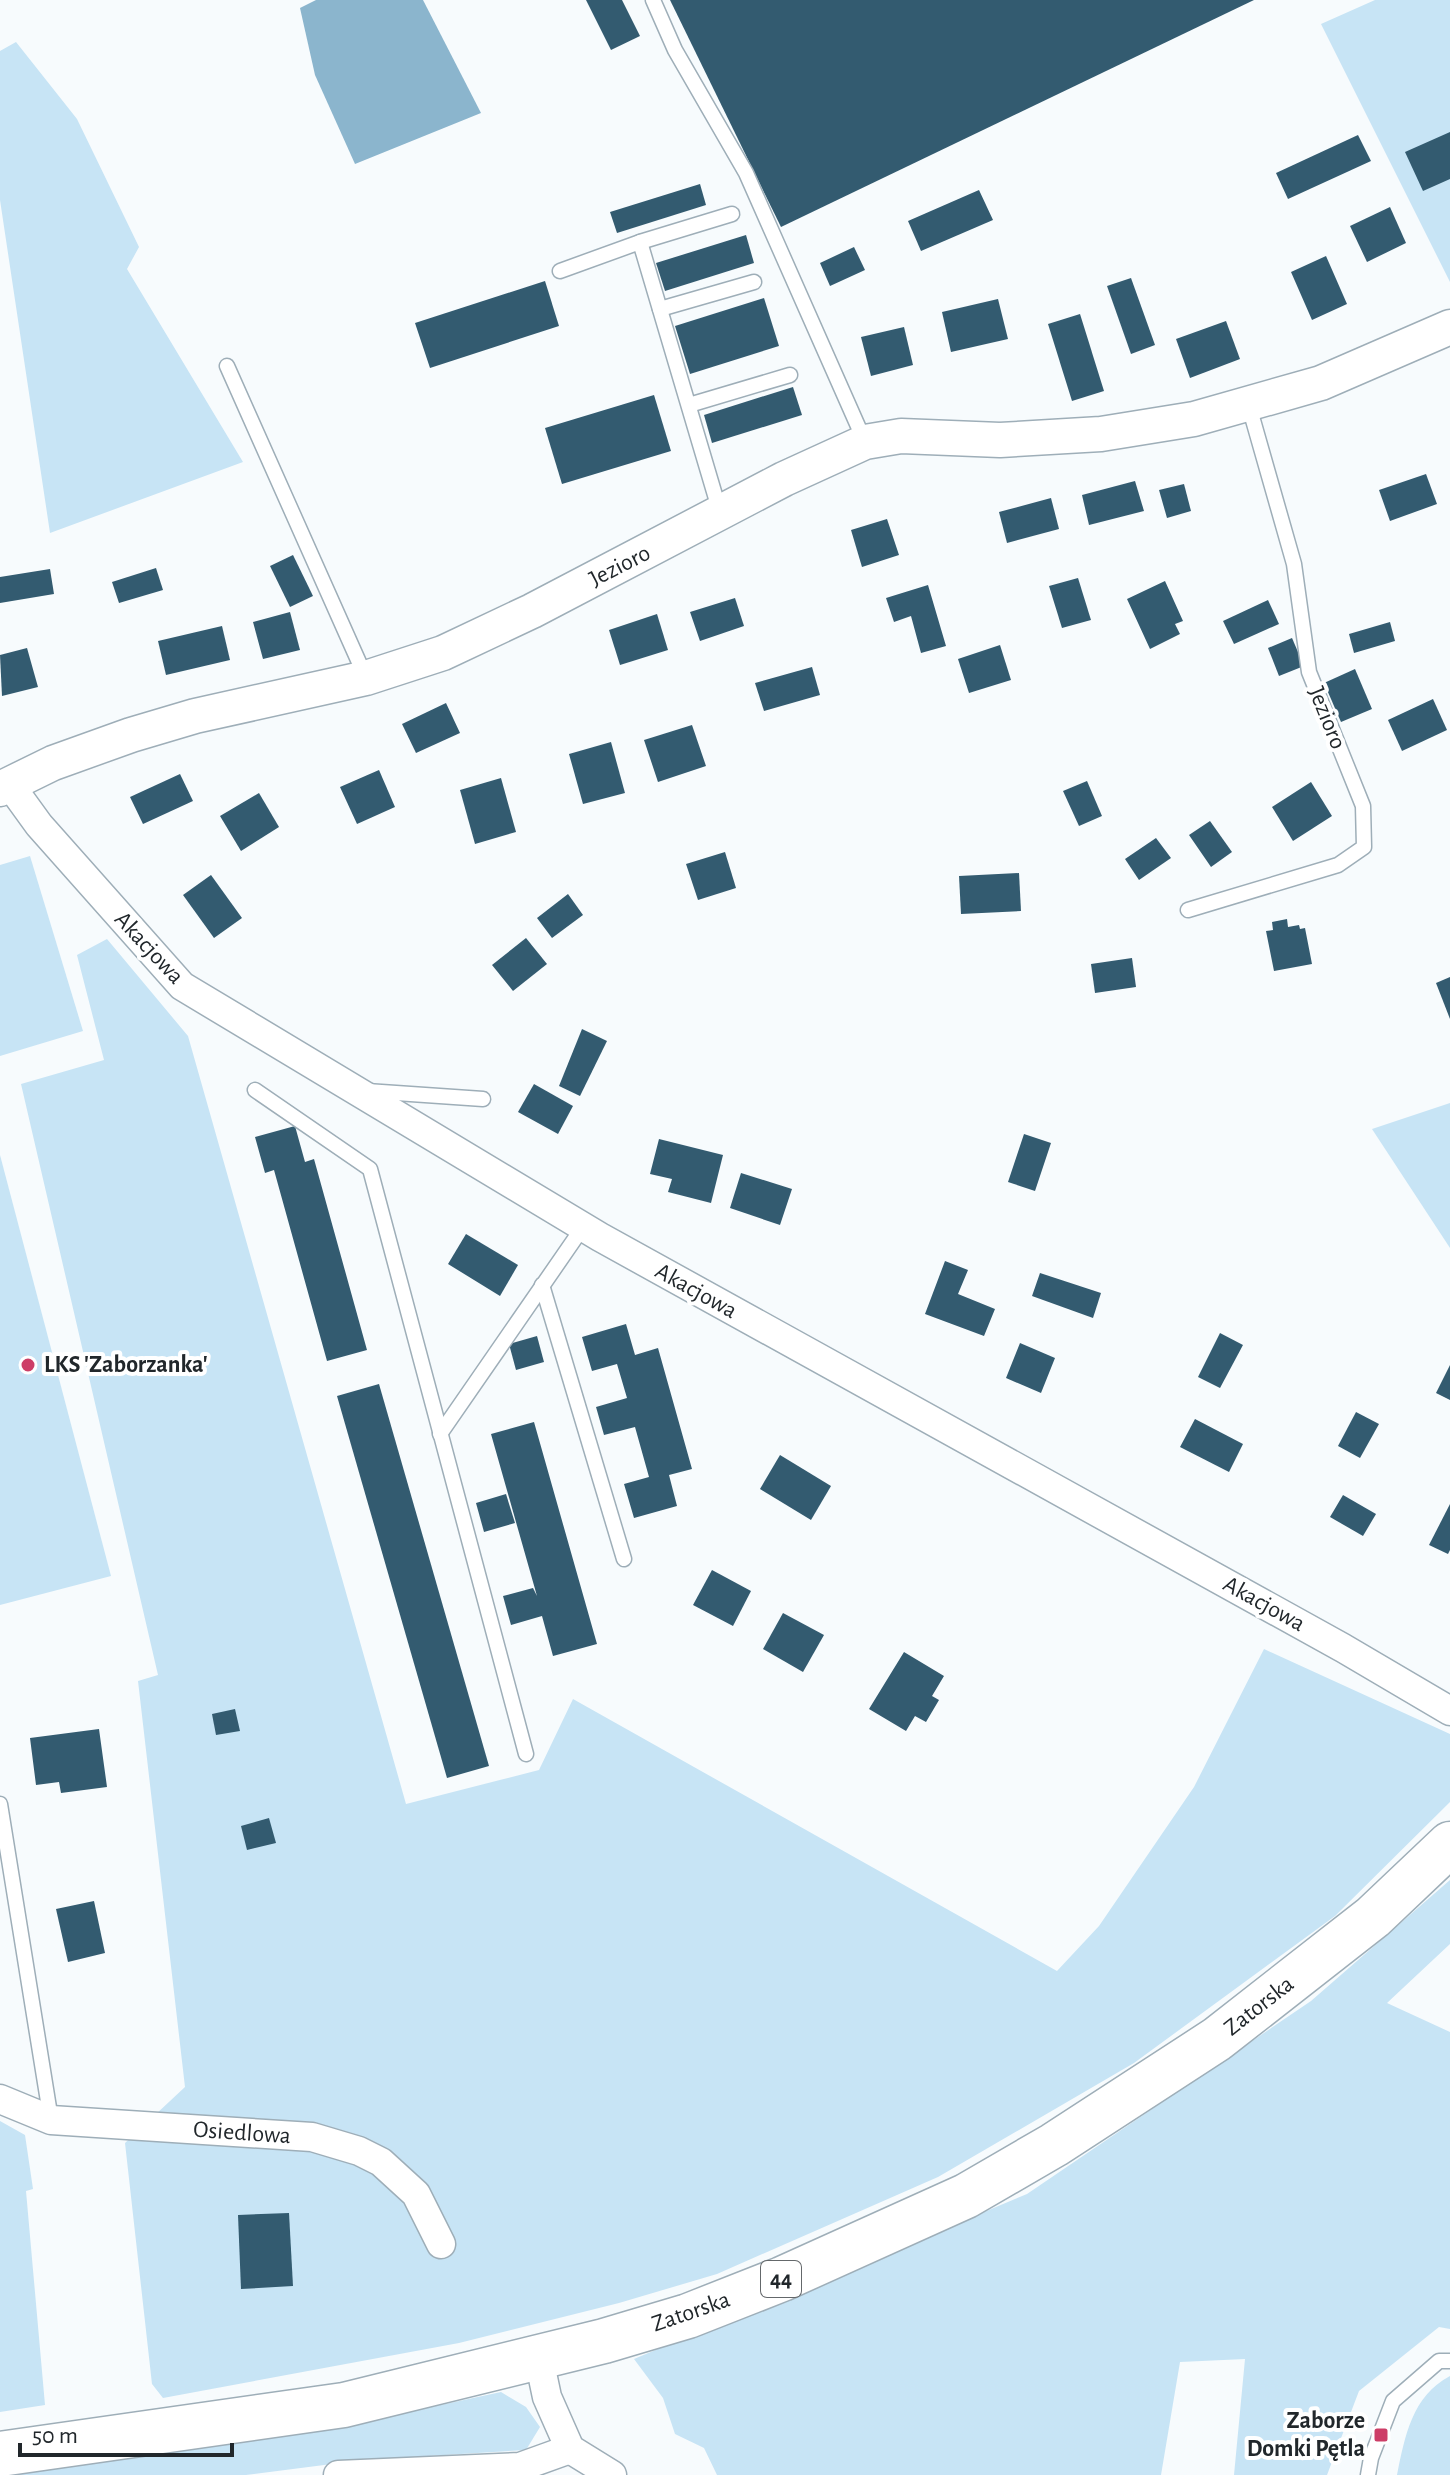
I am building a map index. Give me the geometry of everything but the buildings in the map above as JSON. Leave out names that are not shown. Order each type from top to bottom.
[{"type":"main road","name":"Zatorska","points":[[0,2454],[344,2405],[539,2359],[688,2316],[782,2279],[966,2196],[1054,2145],[1217,2039],[1373,1917],[1450,1844]]},
{"type":"street","name":"Jezioro","points":[[5,787],[53,763],[144,731],[366,678],[443,653],[865,442],[901,436],[1000,440],[1101,434],[1249,406],[1321,383],[1450,327]]},
{"type":"street","name":"Akacjowa","points":[[5,787],[182,986],[583,1227],[1329,1640],[1450,1711]]},
{"type":"street","name":"Osiedlowa","points":[[0,2099],[51,2120],[312,2137],[359,2151],[381,2162],[416,2194],[441,2244]]},
{"type":"street","points":[[539,2359],[547,2397],[570,2449],[612,2475]]},
{"type":"street","points":[[338,2475],[520,2467],[570,2449]]},
{"type":"lane","points":[[653,0],[675,50],[746,173],[865,442]]},
{"type":"lane","points":[[560,271],[732,214]]},
{"type":"lane","points":[[640,242],[721,514]]},
{"type":"lane","points":[[660,309],[754,282]]},
{"type":"lane","points":[[227,366],[366,678]]},
{"type":"lane","points":[[689,405],[790,375]]},
{"type":"lane","name":"Jezioro","points":[[1188,910],[1338,865],[1364,847],[1363,806],[1309,672],[1294,564],[1249,406]]},
{"type":"lane","points":[[255,1090],[370,1169],[526,1754]]},
{"type":"lane","points":[[354,1090],[483,1099]]},
{"type":"lane","points":[[440,1434],[583,1227]]},
{"type":"lane","points":[[542,1285],[624,1559]]},
{"type":"lane","points":[[0,1804],[51,2120]]},
{"type":"lane","points":[[1368,2475],[1371,2458],[1393,2401],[1439,2361],[1450,2361]]},
{"type":"shaded area","points":[[316,0],[423,0],[481,113],[355,164],[315,75],[300,8]]},
{"type":"shaded area","points":[[1375,0],[1450,0],[1450,282],[1321,24]]},
{"type":"shaded area","points":[[16,42],[77,119],[139,247],[127,269],[243,462],[50,533],[0,200],[0,51]]},
{"type":"shaded area","points":[[30,856],[83,1031],[0,1056],[0,865]]},
{"type":"shaded area","points":[[107,939],[188,1036],[406,1804],[539,1770],[573,1699],[1057,1971],[1099,1926],[1194,1787],[1264,1649],[1450,1734],[1450,1802],[1335,1916],[1134,2063],[938,2177],[717,2274],[619,2303],[459,2343],[163,2398],[152,2384],[125,2143],[185,2087],[138,1681],[158,1675],[21,1084],[104,1060],[77,955]]},
{"type":"shaded area","points":[[1450,1103],[1450,1248],[1372,1129]]},
{"type":"shaded area","name":"LKS 'Zaborzanka'","points":[[0,1155],[111,1576],[0,1605]]},
{"type":"shaded area","points":[[1450,1880],[1450,1944],[1387,2003],[1450,2032],[1450,2329],[1439,2327],[1359,2391],[1327,2475],[1234,2475],[1245,2359],[1180,2362],[1161,2475],[717,2475],[704,2448],[675,2434],[663,2398],[634,2359],[1027,2194],[1311,2001]]},
{"type":"shaded area","points":[[0,2121],[25,2135],[33,2189],[26,2191],[45,2405],[0,2412]]},
{"type":"shaded area","points":[[1450,2376],[1450,2475],[1397,2475],[1412,2418],[1427,2394]]},
{"type":"shaded area","points":[[501,2392],[526,2407],[540,2427],[526,2450],[363,2460],[246,2475],[4,2475],[334,2428]]},
{"type":"place","name":"LKS 'Zaborzanka'","points":[[28,1365]]},
{"type":"place","name":"Zaborze Domki Pętla","points":[[1381,2435]]}]
